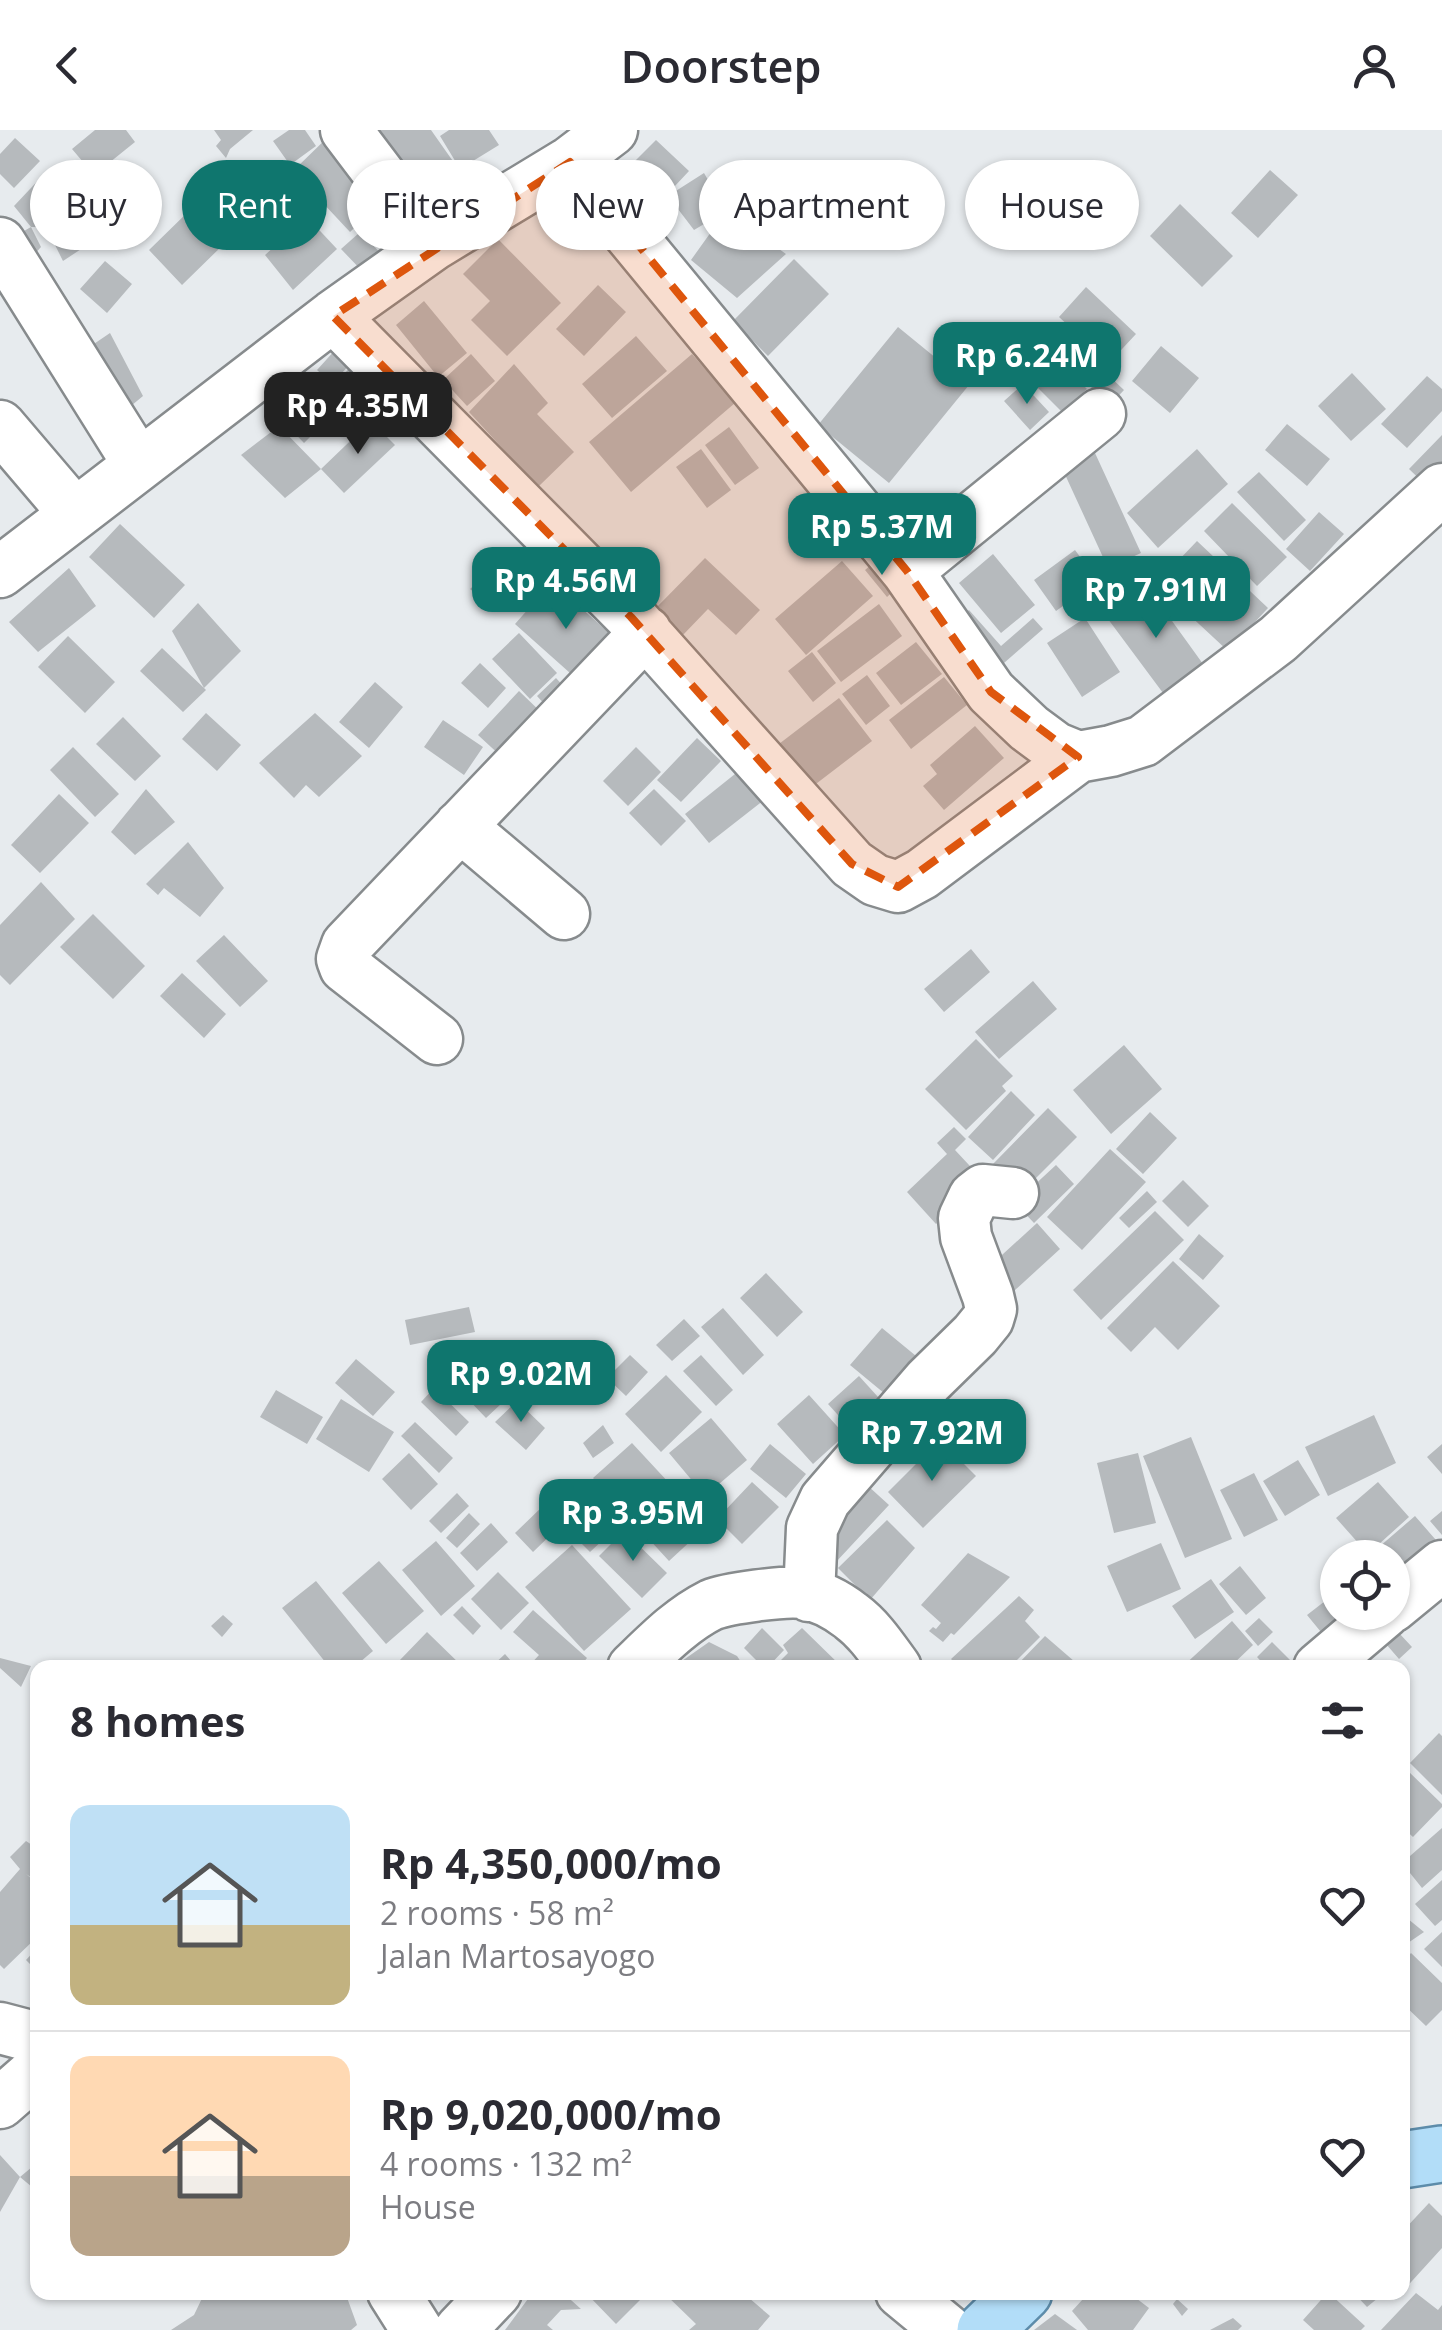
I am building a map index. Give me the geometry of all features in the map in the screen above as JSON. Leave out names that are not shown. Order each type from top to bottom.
[{"type":"main road","points":[[1410,2159],[1442,2154]]},
{"type":"main road","points":[[985,2330],[1016,2300]]},
{"type":"street","points":[[346,130],[369,160]]},
{"type":"street","points":[[573,160],[612,130]]},
{"type":"street","points":[[0,243],[140,465]]},
{"type":"street","points":[[0,572],[333,316],[426,250]]},
{"type":"street","points":[[643,250],[907,571],[991,692],[1029,728],[1078,758]]},
{"type":"street","points":[[333,316],[646,632],[852,864],[875,880],[898,887],[922,874],[1078,758],[1143,742],[1278,639],[1442,489]]},
{"type":"street","points":[[907,571],[1100,414]]},
{"type":"street","points":[[0,426],[76,514]]},
{"type":"street","points":[[437,1039],[345,967],[342,959],[347,944],[646,632]]},
{"type":"street","points":[[460,826],[564,914]]},
{"type":"street","points":[[809,1596],[812,1528],[825,1500],[928,1381],[988,1319],[988,1296],[966,1236],[964,1218],[974,1197],[983,1190],[1013,1193]]},
{"type":"street","points":[[1410,1592],[1442,1566]]},
{"type":"street","points":[[642,1660],[682,1623],[714,1604],[751,1596],[802,1593],[828,1600],[851,1616],[870,1632],[890,1660]]},
{"type":"street","points":[[1328,1660],[1364,1630]]},
{"type":"street","points":[[0,2028],[30,2036]]},
{"type":"street","points":[[0,2103],[30,2077]]},
{"type":"street","points":[[399,2300],[416,2330]]},
{"type":"street","points":[[460,2330],[488,2300]]},
{"type":"street","points":[[911,2300],[947,2330]]},
{"type":"highlighted area","points":[[570,162],[907,571],[991,692],[1078,757],[898,887],[852,864],[631,617],[333,316]]},
{"type":"building","points":[[95,130],[126,130],[135,142],[113,160],[81,160],[72,149]]},
{"type":"building","points":[[214,130],[253,130],[230,149],[226,158],[216,146],[221,140]]},
{"type":"building","points":[[289,130],[305,130],[316,146],[297,160],[286,160],[273,141]]},
{"type":"building","points":[[370,130],[431,130],[452,160],[388,160]]},
{"type":"building","points":[[449,130],[489,130],[499,145],[475,160],[455,160],[440,136]]},
{"type":"building","points":[[332,133],[358,160],[347,160],[347,229],[327,207],[327,160],[304,160]]},
{"type":"building","points":[[15,138],[39,160],[30,160],[30,171],[14,188],[0,174],[0,154]]},
{"type":"building","points":[[656,140],[677,160],[636,160]]},
{"type":"building","points":[[679,162],[689,171],[679,182]]},
{"type":"building","points":[[1270,170],[1298,195],[1258,238],[1231,213]]},
{"type":"building","points":[[699,176],[699,227],[694,230],[679,210],[679,189]]},
{"type":"building","points":[[30,189],[30,226],[14,206]]},
{"type":"building","points":[[1180,204],[1233,256],[1202,287],[1150,236]]},
{"type":"building","points":[[182,218],[182,250],[218,250],[182,285],[149,250],[162,250],[162,237]]},
{"type":"building","points":[[30,228],[30,250],[38,250],[24,266],[10,239]]},
{"type":"building","points":[[327,238],[337,249],[293,290],[265,255],[271,250],[327,250]]},
{"type":"building","points":[[347,244],[347,250],[378,250],[384,257],[365,274],[341,249]]},
{"type":"building","points":[[699,249],[780,250],[786,254],[737,298],[691,260]]},
{"type":"building","points":[[58,250],[80,250],[63,261]]},
{"type":"building","points":[[487,250],[509,250],[561,303],[507,356],[471,320],[490,301],[463,274]]},
{"type":"building","points":[[794,259],[829,294],[768,356],[733,321]]},
{"type":"building","points":[[105,261],[132,284],[107,313],[80,289]]},
{"type":"building","points":[[598,285],[626,312],[584,356],[556,329]]},
{"type":"building","points":[[1086,287],[1136,334],[1109,363],[1059,317]]},
{"type":"building","points":[[424,301],[467,353],[438,377],[396,325]]},
{"type":"building","points":[[898,327],[969,385],[889,483],[818,425]]},
{"type":"building","points":[[1057,327],[1124,390],[1110,405],[1043,342]]},
{"type":"building","points":[[110,333],[143,396],[120,415],[85,350]]},
{"type":"building","points":[[636,336],[667,371],[612,418],[582,384]]},
{"type":"building","points":[[345,339],[360,353],[332,384],[317,370]]},
{"type":"building","points":[[1043,345],[1087,389],[1063,413],[1020,370]]},
{"type":"building","points":[[1161,346],[1199,378],[1170,413],[1132,381]]},
{"type":"building","points":[[471,354],[495,381],[467,406],[443,380]]},
{"type":"building","points":[[692,354],[735,403],[631,492],[589,442]]},
{"type":"building","points":[[362,355],[390,380],[372,400],[344,374]]},
{"type":"building","points":[[514,364],[548,403],[537,414],[574,452],[538,487],[469,412]]},
{"type":"building","points":[[1352,373],[1386,409],[1351,441],[1318,406]]},
{"type":"building","points":[[1427,376],[1442,389],[1442,411],[1407,448],[1381,424]]},
{"type":"building","points":[[1023,384],[1049,412],[1030,430],[1004,401]]},
{"type":"building","points":[[336,388],[356,410],[328,437],[307,414]]},
{"type":"building","points":[[301,399],[306,419],[317,430],[304,443],[281,419]]},
{"type":"building","points":[[371,421],[395,445],[344,493],[321,469]]},
{"type":"building","points":[[1287,424],[1330,459],[1307,486],[1265,450]]},
{"type":"building","points":[[279,426],[321,469],[285,498],[241,455]]},
{"type":"building","points":[[729,427],[759,468],[735,485],[705,445]]},
{"type":"building","points":[[1442,435],[1442,485],[1434,493],[1409,469]]},
{"type":"building","points":[[701,449],[731,490],[707,508],[676,467]]},
{"type":"building","points":[[1197,449],[1228,484],[1158,548],[1127,513]]},
{"type":"building","points":[[1095,453],[1141,553],[1108,568],[1062,468]]},
{"type":"building","points":[[1259,472],[1306,520],[1284,541],[1237,492]]},
{"type":"building","points":[[1232,503],[1287,557],[1257,586],[1204,531]]},
{"type":"building","points":[[1319,512],[1344,534],[1310,571],[1286,549]]},
{"type":"building","points":[[120,524],[185,585],[154,618],[89,557]]},
{"type":"building","points":[[1197,541],[1268,608],[1228,651],[1156,584]]},
{"type":"building","points":[[516,548],[541,575],[499,612],[470,589]]},
{"type":"building","points":[[1075,550],[1098,581],[1056,611],[1034,580]]},
{"type":"building","points":[[993,554],[1035,605],[1001,633],[959,583]]},
{"type":"building","points":[[705,558],[760,610],[736,635],[708,609],[682,636],[655,609]]},
{"type":"building","points":[[877,560],[899,586],[887,597],[865,570]]},
{"type":"building","points":[[842,561],[873,596],[806,655],[775,619]]},
{"type":"building","points":[[69,568],[96,606],[38,652],[9,622]]},
{"type":"building","points":[[552,582],[616,639],[579,681],[515,624]]},
{"type":"building","points":[[1149,589],[1203,664],[1163,693],[1108,619]]},
{"type":"building","points":[[198,603],[241,651],[204,688],[172,631]]},
{"type":"building","points":[[879,604],[902,636],[841,682],[817,651]]},
{"type":"building","points":[[969,610],[1001,646],[1033,618],[1043,629],[996,670],[954,623]]},
{"type":"building","points":[[1085,618],[1120,672],[1082,697],[1047,643]]},
{"type":"building","points":[[519,633],[557,673],[530,699],[492,659]]},
{"type":"building","points":[[68,636],[115,682],[85,713],[38,667]]},
{"type":"building","points":[[916,642],[942,674],[901,705],[876,673]]},
{"type":"building","points":[[162,648],[206,690],[183,712],[140,671]]},
{"type":"building","points":[[812,652],[836,683],[813,702],[788,671]]},
{"type":"building","points":[[480,663],[506,688],[488,708],[461,683]]},
{"type":"building","points":[[867,675],[890,706],[866,725],[842,694]]},
{"type":"building","points":[[944,677],[967,705],[911,749],[889,720]]},
{"type":"building","points":[[556,678],[576,700],[556,717],[537,696]]},
{"type":"building","points":[[375,682],[403,707],[369,748],[339,722]]},
{"type":"building","points":[[519,691],[545,716],[504,759],[478,735]]},
{"type":"building","points":[[839,698],[872,741],[808,790],[775,747]]},
{"type":"building","points":[[206,713],[241,745],[217,771],[182,739]]},
{"type":"building","points":[[315,713],[362,756],[319,797],[306,785],[294,798],[259,763]]},
{"type":"building","points":[[123,717],[161,756],[135,781],[96,744]]},
{"type":"building","points":[[443,720],[483,747],[464,775],[424,747]]},
{"type":"building","points":[[975,726],[1004,758],[944,810],[923,786],[937,774],[930,765]]},
{"type":"building","points":[[697,738],[721,761],[681,802],[657,780]]},
{"type":"building","points":[[73,747],[119,794],[95,817],[50,770]]},
{"type":"building","points":[[636,747],[661,772],[628,806],[603,781]]},
{"type":"building","points":[[745,766],[769,796],[709,843],[685,814]]},
{"type":"building","points":[[146,789],[175,822],[135,855],[111,832]]},
{"type":"building","points":[[654,789],[686,821],[661,846],[629,813]]},
{"type":"building","points":[[59,794],[89,823],[40,873],[11,845]]},
{"type":"building","points":[[188,842],[224,888],[200,917],[164,888],[158,895],[146,884]]},
{"type":"building","points":[[41,882],[75,919],[10,985],[0,975],[0,925]]},
{"type":"building","points":[[93,914],[145,966],[113,999],[60,947]]},
{"type":"building","points":[[224,935],[268,981],[240,1007],[196,961]]},
{"type":"building","points":[[971,949],[990,972],[944,1012],[924,989]]},
{"type":"building","points":[[182,973],[226,1014],[204,1038],[160,996]]},
{"type":"building","points":[[1033,981],[1057,1009],[999,1059],[975,1032]]},
{"type":"building","points":[[976,1039],[1013,1076],[1002,1086],[1006,1091],[966,1130],[925,1089]]},
{"type":"building","points":[[1124,1045],[1162,1089],[1111,1134],[1073,1090]]},
{"type":"building","points":[[1011,1091],[1035,1115],[993,1160],[968,1137]]},
{"type":"building","points":[[1048,1108],[1077,1137],[1022,1192],[993,1164]]},
{"type":"building","points":[[1150,1112],[1177,1138],[1143,1174],[1116,1149]]},
{"type":"building","points":[[954,1127],[966,1139],[955,1150],[983,1180],[936,1224],[907,1192],[947,1154],[937,1143]]},
{"type":"building","points":[[1110,1149],[1146,1182],[1082,1250],[1047,1217]]},
{"type":"building","points":[[1056,1165],[1074,1184],[1034,1223],[1015,1203]]},
{"type":"building","points":[[1183,1180],[1209,1206],[1188,1227],[1162,1201]]},
{"type":"building","points":[[1147,1191],[1157,1202],[1129,1228],[1119,1218]]},
{"type":"building","points":[[1155,1211],[1184,1240],[1101,1320],[1073,1290]]},
{"type":"building","points":[[1037,1223],[1060,1249],[1014,1291],[991,1265]]},
{"type":"building","points":[[1199,1234],[1224,1256],[1203,1280],[1179,1259]]},
{"type":"building","points":[[1173,1261],[1220,1306],[1178,1350],[1155,1327],[1131,1352],[1107,1328]]},
{"type":"building","points":[[766,1273],[803,1312],[777,1337],[740,1298]]},
{"type":"building","points":[[469,1307],[475,1332],[410,1345],[405,1320]]},
{"type":"building","points":[[723,1308],[764,1355],[743,1375],[701,1327]]},
{"type":"building","points":[[684,1319],[700,1336],[672,1361],[656,1345]]},
{"type":"building","points":[[882,1328],[927,1365],[896,1403],[850,1365]]},
{"type":"building","points":[[471,1343],[516,1390],[486,1418],[441,1371]]},
{"type":"building","points":[[630,1355],[648,1372],[626,1396],[607,1378]]},
{"type":"building","points":[[701,1355],[733,1390],[716,1406],[683,1371]]},
{"type":"building","points":[[356,1359],[395,1392],[373,1416],[335,1383]]},
{"type":"building","points":[[666,1375],[702,1412],[661,1452],[625,1414]]},
{"type":"building","points":[[859,1376],[888,1408],[857,1436],[828,1404]]},
{"type":"building","points":[[434,1388],[469,1422],[456,1436],[421,1402]]},
{"type":"building","points":[[276,1390],[323,1417],[307,1444],[260,1417]]},
{"type":"building","points":[[809,1395],[845,1435],[813,1464],[777,1424]]},
{"type":"building","points":[[341,1399],[394,1432],[369,1472],[316,1439]]},
{"type":"building","points":[[517,1401],[545,1428],[526,1450],[495,1422]]},
{"type":"building","points":[[1374,1415],[1396,1463],[1328,1496],[1305,1447]]},
{"type":"building","points":[[711,1418],[747,1460],[705,1496],[669,1453]]},
{"type":"building","points":[[415,1422],[453,1458],[439,1473],[401,1436]]},
{"type":"building","points":[[603,1425],[614,1443],[593,1458],[583,1443]]},
{"type":"building","points":[[1191,1437],[1232,1539],[1185,1558],[1143,1456]]},
{"type":"building","points":[[940,1440],[976,1476],[923,1528],[888,1492]]},
{"type":"building","points":[[632,1443],[708,1525],[669,1561],[593,1478]]},
{"type":"building","points":[[770,1444],[806,1474],[786,1498],[750,1469]]},
{"type":"building","points":[[1442,1444],[1442,1474],[1427,1457]]},
{"type":"building","points":[[409,1453],[438,1484],[411,1510],[382,1479]]},
{"type":"building","points":[[1138,1453],[1156,1523],[1114,1533],[1097,1463]]},
{"type":"building","points":[[1298,1460],[1320,1495],[1285,1516],[1263,1481]]},
{"type":"building","points":[[1254,1473],[1278,1520],[1244,1537],[1220,1490]]},
{"type":"building","points":[[856,1475],[889,1505],[836,1562],[817,1544]]},
{"type":"building","points":[[752,1482],[779,1507],[742,1544],[717,1519]]},
{"type":"building","points":[[1378,1482],[1409,1517],[1384,1540],[1356,1540],[1336,1518]]},
{"type":"building","points":[[457,1493],[469,1506],[441,1533],[429,1521]]},
{"type":"building","points":[[599,1500],[621,1523],[590,1552],[567,1529]]},
{"type":"building","points":[[544,1505],[562,1524],[533,1552],[515,1533]]},
{"type":"building","points":[[1442,1511],[1442,1535],[1430,1521]]},
{"type":"building","points":[[469,1513],[480,1524],[457,1548],[446,1538]]},
{"type":"building","points":[[1415,1516],[1442,1547],[1414,1586],[1410,1582],[1410,1540],[1387,1540]]},
{"type":"building","points":[[887,1520],[915,1548],[870,1600],[838,1568]]},
{"type":"building","points":[[491,1523],[508,1542],[477,1571],[460,1553]]},
{"type":"building","points":[[624,1531],[667,1573],[642,1598],[599,1556]]},
{"type":"building","points":[[436,1541],[475,1586],[441,1616],[402,1570]]},
{"type":"building","points":[[1161,1543],[1181,1589],[1127,1612],[1107,1566]]},
{"type":"building","points":[[572,1545],[631,1609],[584,1651],[525,1587]]},
{"type":"building","points":[[968,1553],[1010,1577],[943,1642],[929,1631],[941,1623],[921,1605]]},
{"type":"building","points":[[379,1561],[424,1611],[386,1644],[342,1593]]},
{"type":"building","points":[[1240,1566],[1266,1598],[1246,1615],[1219,1584]]},
{"type":"building","points":[[498,1572],[529,1603],[501,1630],[471,1599]]},
{"type":"building","points":[[1211,1579],[1234,1612],[1195,1639],[1172,1606]]},
{"type":"building","points":[[316,1581],[373,1651],[362,1660],[324,1660],[282,1608]]},
{"type":"building","points":[[1019,1596],[1034,1610],[1025,1621],[1040,1637],[1017,1660],[951,1659]]},
{"type":"building","points":[[1320,1605],[1320,1630],[1346,1630],[1330,1643],[1307,1615]]},
{"type":"building","points":[[462,1606],[481,1626],[473,1635],[453,1615]]},
{"type":"building","points":[[533,1610],[587,1658],[534,1660],[539,1655],[513,1632]]},
{"type":"building","points":[[223,1615],[233,1624],[222,1637],[211,1626]]},
{"type":"building","points":[[1259,1618],[1273,1632],[1258,1646],[1245,1631]]},
{"type":"building","points":[[1232,1621],[1253,1645],[1237,1660],[1190,1660]]},
{"type":"building","points":[[762,1628],[784,1650],[775,1660],[756,1660],[744,1648]]},
{"type":"building","points":[[802,1628],[835,1660],[781,1660],[788,1653],[783,1645]]},
{"type":"building","points":[[427,1632],[456,1660],[400,1660]]},
{"type":"building","points":[[1399,1633],[1412,1647],[1399,1659],[1386,1644]]},
{"type":"building","points":[[1045,1636],[1073,1660],[1022,1660]]},
{"type":"building","points":[[709,1642],[740,1660],[683,1660]]},
{"type":"building","points":[[1272,1642],[1290,1660],[1260,1660],[1257,1657]]},
{"type":"building","points":[[0,1658],[30,1666],[21,1687],[0,1668]]},
{"type":"building","points":[[1439,1733],[1442,1736],[1442,1795],[1410,1763]]},
{"type":"building","points":[[1410,1773],[1442,1804],[1413,1837],[1410,1834]]},
{"type":"building","points":[[1442,1828],[1442,1870],[1422,1888],[1410,1873],[1410,1856]]},
{"type":"building","points":[[26,1841],[30,1844],[30,1877],[26,1874],[30,1877],[30,1944],[4,1969],[0,1965],[0,1892],[20,1869],[10,1857]]},
{"type":"building","points":[[1442,1880],[1442,1920],[1435,1926],[1415,1904]]},
{"type":"building","points":[[1410,1921],[1424,1932],[1410,1942]]},
{"type":"building","points":[[1442,1932],[1442,1967],[1424,1949]]},
{"type":"building","points":[[1410,1954],[1442,1983],[1442,2010],[1426,2026],[1410,2011]]},
{"type":"building","points":[[0,2155],[20,2177],[0,2212]]},
{"type":"building","points":[[30,2169],[30,2185],[20,2177]]},
{"type":"building","points":[[1429,2203],[1442,2216],[1442,2248],[1410,2283],[1410,2223]]},
{"type":"building","points":[[1416,2293],[1438,2310],[1442,2305],[1442,2330],[1381,2330]]},
{"type":"building","points":[[201,2300],[348,2300],[357,2325],[351,2330],[171,2330],[194,2315]]},
{"type":"building","points":[[527,2300],[571,2300],[581,2309],[561,2310],[547,2325],[553,2330],[505,2330]]},
{"type":"building","points":[[593,2300],[640,2300],[616,2324]]},
{"type":"building","points":[[671,2300],[751,2300],[770,2316],[758,2330],[689,2330],[696,2324]]},
{"type":"building","points":[[1082,2300],[1138,2300],[1149,2308],[1133,2330],[1088,2330],[1072,2311]]},
{"type":"building","points":[[1178,2300],[1188,2309],[1182,2316],[1173,2304]]},
{"type":"building","points":[[1321,2300],[1337,2300],[1365,2326],[1361,2330],[1314,2330],[1303,2320]]},
{"type":"building","points":[[1055,2314],[1077,2330],[1034,2330]]},
{"type":"building","points":[[1233,2318],[1242,2326],[1238,2330],[1210,2330]]}]
